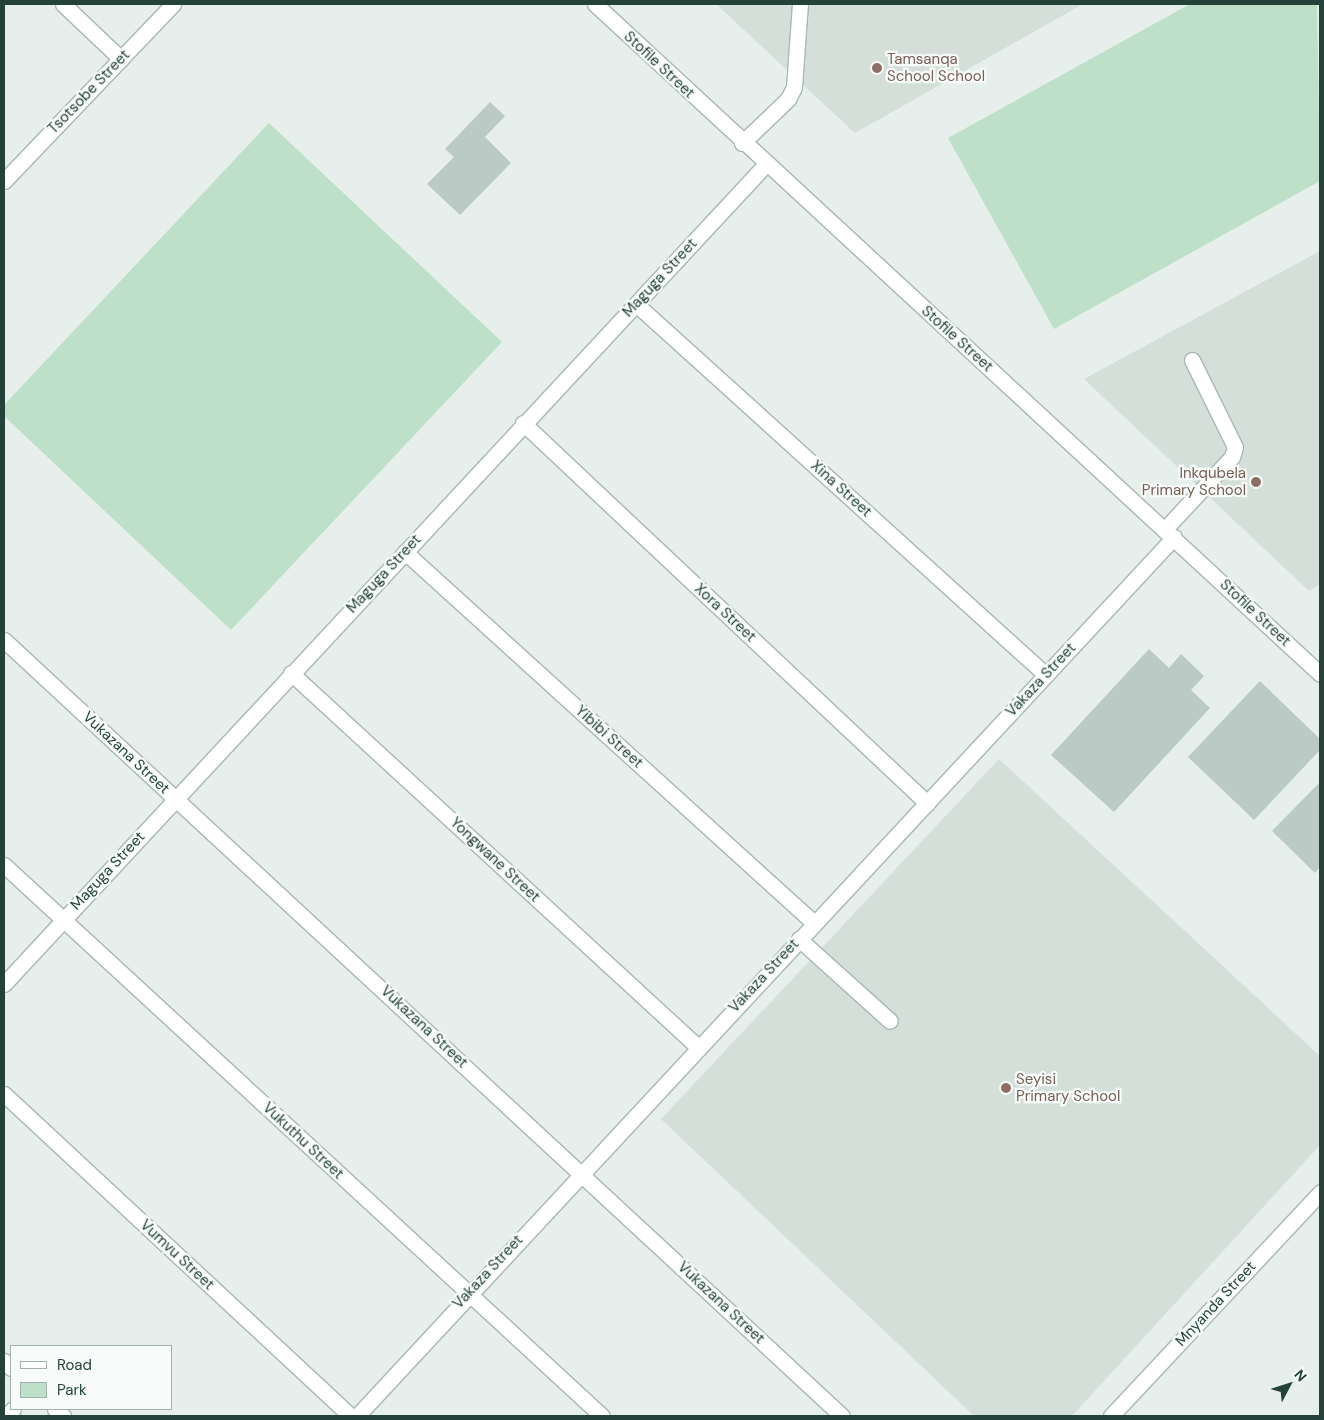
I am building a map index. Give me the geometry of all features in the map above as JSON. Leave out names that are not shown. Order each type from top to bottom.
[{"type":"street","points":[[63,4],[121,58]]},
{"type":"street","name":"Tsotsobe Street","points":[[4,179],[174,4]]},
{"type":"street","name":"Stofile Street","points":[[594,4],[765,165],[1169,533],[1320,674]]},
{"type":"street","points":[[742,142],[788,99],[794,87],[800,4]]},
{"type":"street","name":"Maguga Street","points":[[4,984],[523,423],[765,165]]},
{"type":"street","name":"Xina Street","points":[[636,304],[1046,675]]},
{"type":"street","name":"Vakaza Street","points":[[357,1416],[581,1172],[1046,675],[1232,458],[1235,447],[1192,360]]},
{"type":"street","name":"Xora Street","points":[[523,423],[927,804]]},
{"type":"street","name":"Yibibi Street","points":[[404,552],[814,923]]},
{"type":"street","name":"Vukazana Street","points":[[4,640],[581,1172],[842,1416]]},
{"type":"street","name":"Yongwane Street","points":[[291,673],[698,1047]]},
{"type":"street","name":"Vukuthu Street","points":[[4,866],[602,1416]]},
{"type":"street","points":[[799,939],[890,1022]]},
{"type":"street","name":"Vumvu Street","points":[[4,1094],[350,1416]]},
{"type":"street","name":"Mnyanda Street","points":[[1111,1416],[1320,1193]]},
{"type":"shaded area","name":"Tamsanqa School School","points":[[716,4],[1083,4],[855,133]]},
{"type":"shaded area","name":"Inkqubela Primary School","points":[[1320,251],[1320,584],[1309,591],[1084,379]]},
{"type":"shaded area","name":"Seyisi Primary School","points":[[999,759],[1320,1056],[1320,1145],[1072,1416],[974,1416],[661,1119]]},
{"type":"green space","points":[[1190,4],[1317,4],[1320,181],[1054,329],[948,138]]},
{"type":"green space","points":[[269,123],[502,342],[231,630],[4,416],[4,405]]},
{"type":"building","points":[[490,102],[505,116],[485,137],[511,163],[460,215],[427,184],[454,157],[445,149]]},
{"type":"building","points":[[1149,649],[1169,668],[1181,654],[1204,676],[1191,690],[1210,708],[1114,812],[1051,755]]},
{"type":"building","points":[[1260,681],[1320,739],[1320,750],[1254,820],[1188,757]]},
{"type":"building","points":[[1320,782],[1320,867],[1315,873],[1272,831]]},
{"type":"place","name":"Tamsanqa School School","points":[[877,68]]},
{"type":"place","name":"Inkqubela Primary School","points":[[1256,482]]},
{"type":"place","name":"Seyisi Primary School","points":[[1006,1088]]}]
